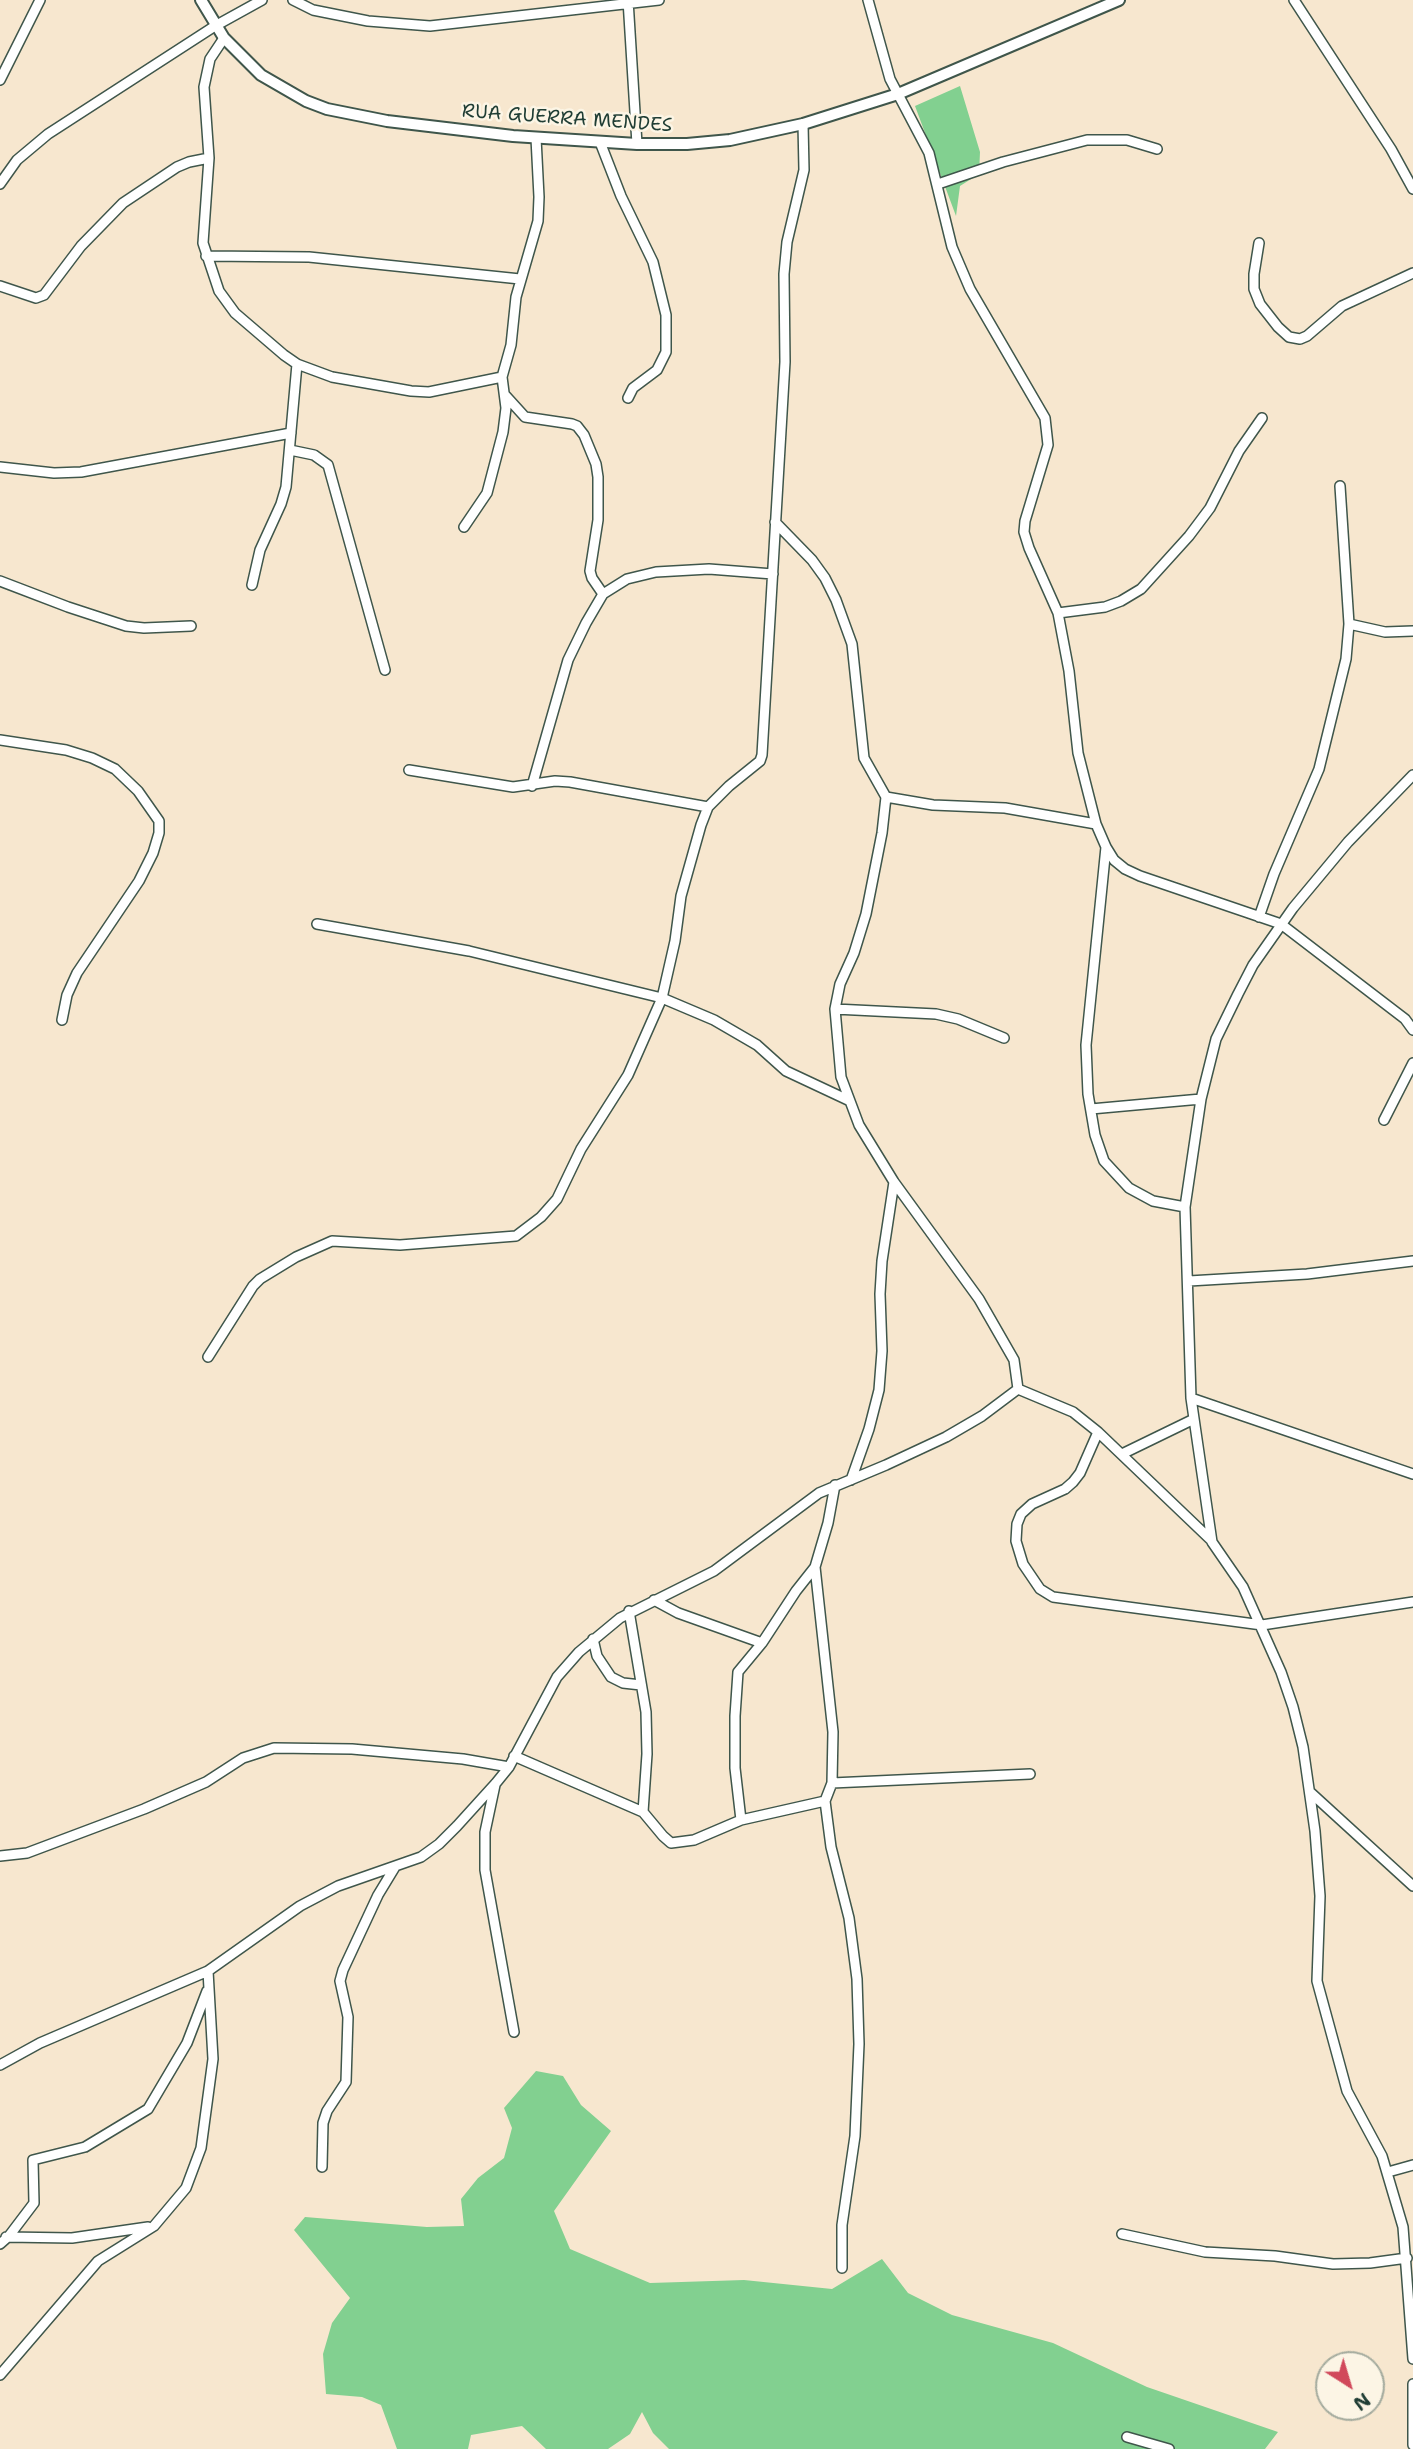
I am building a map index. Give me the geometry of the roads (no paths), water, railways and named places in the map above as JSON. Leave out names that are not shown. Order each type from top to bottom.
[{"type":"street","points":[[0,80],[40,0]]},
{"type":"street","name":"RUA GUERRA MENDES","points":[[201,0],[224,38],[261,75],[306,101],[327,109],[387,121],[536,138],[637,144],[687,144],[730,140],[803,124],[898,94],[1119,0]]},
{"type":"street","points":[[0,184],[17,160],[48,134],[215,26],[262,0]]},
{"type":"street","points":[[293,0],[313,10],[368,21],[430,26],[659,0]]},
{"type":"street","points":[[868,0],[881,52],[898,94],[929,153],[952,247],[970,289],[1045,418],[1048,445],[1024,532],[1058,613],[1069,671],[1078,753],[1096,824],[1106,847],[1114,860],[1140,876],[1281,924],[1405,1019],[1413,1030]]},
{"type":"street","points":[[1294,0],[1391,149],[1413,189]]},
{"type":"street","points":[[628,2],[637,144]]},
{"type":"street","points":[[224,38],[210,59],[204,87],[209,158],[203,243],[219,291],[226,303],[297,364],[332,377],[429,392],[502,377]]},
{"type":"street","points":[[208,1357],[253,1286],[282,1264],[316,1247],[332,1241],[400,1245],[510,1238],[529,1227],[556,1199],[581,1149],[628,1075],[662,998],[670,967],[681,896],[708,807],[760,761],[762,755],[785,362],[784,274],[804,170],[803,124]]},
{"type":"street","points":[[464,527],[481,505],[491,482],[506,416],[502,377],[511,345],[520,279],[538,221],[536,138]]},
{"type":"street","points":[[938,184],[1003,162],[1087,140],[1127,140],[1157,149]]},
{"type":"street","points":[[600,142],[621,196],[653,262],[666,315],[666,352],[657,370],[634,388],[628,398]]},
{"type":"street","points":[[0,286],[36,298],[44,295],[81,246],[123,203],[177,167],[209,158]]},
{"type":"street","points":[[1259,243],[1254,289],[1260,304],[1289,337],[1300,339],[1307,336],[1342,306],[1413,273]]},
{"type":"street","points":[[206,256],[309,257],[520,279]]},
{"type":"street","points":[[252,585],[260,551],[282,504],[290,450],[297,364]]},
{"type":"street","points":[[504,394],[525,417],[572,424],[584,435],[596,464],[598,477],[598,520],[590,571],[603,594]]},
{"type":"street","points":[[1058,613],[1105,607],[1141,589],[1210,508],[1239,451],[1262,418]]},
{"type":"street","points":[[0,467],[54,473],[81,472],[291,433]]},
{"type":"street","points":[[290,450],[314,455],[328,465],[385,670]]},
{"type":"street","points":[[1259,917],[1274,874],[1319,769],[1342,677],[1349,624],[1340,486]]},
{"type":"street","points":[[775,522],[812,560],[825,578],[842,613],[852,644],[864,758],[886,797],[882,833],[866,914],[854,953],[840,984],[835,1009],[841,1077],[859,1125],[894,1182],[979,1299],[1014,1360],[1018,1389]]},
{"type":"street","points":[[533,786],[568,660],[603,594],[627,579],[656,572],[709,569],[773,574]]},
{"type":"street","points":[[0,581],[126,626],[191,626]]},
{"type":"street","points":[[1349,624],[1385,632],[1413,631]]},
{"type":"street","points":[[0,740],[66,750],[106,764],[129,780],[148,802],[159,821],[159,833],[153,853],[139,881],[77,973],[67,995],[62,1020]]},
{"type":"street","points":[[409,770],[513,787],[555,781],[570,782],[708,807]]},
{"type":"street","points":[[1212,1542],[1191,1398],[1185,1207],[1201,1099],[1216,1039],[1253,965],[1281,924],[1348,842],[1413,775]]},
{"type":"street","points":[[886,797],[933,805],[1005,808],[1096,824]]},
{"type":"street","points":[[1106,847],[1086,1045],[1091,1109],[1100,1153],[1121,1181],[1140,1196],[1185,1207]]},
{"type":"street","points":[[317,924],[469,951],[662,998],[713,1020],[757,1045],[786,1071],[850,1101]]},
{"type":"street","points":[[835,1009],[936,1014],[958,1019],[1004,1038]]},
{"type":"street","points":[[1384,1120],[1413,1063]]},
{"type":"street","points":[[1091,1109],[1201,1099]]},
{"type":"street","points":[[851,1480],[879,1390],[882,1261],[894,1182]]},
{"type":"street","points":[[1189,1281],[1307,1273],[1413,1261]]},
{"type":"street","points":[[1018,1389],[1073,1412],[1122,1454],[1212,1542],[1243,1587],[1262,1625],[1293,1707],[1310,1791],[1320,1896],[1317,1982],[1347,2091],[1382,2156],[1403,2227],[1413,2359]]},
{"type":"street","points":[[0,2064],[40,2043],[208,1971],[300,1906],[338,1886],[421,1857],[439,1844],[509,1767],[557,1677],[593,1639],[629,1611],[714,1572],[812,1497],[964,1427],[1018,1389]]},
{"type":"street","points":[[1191,1398],[1413,1474]]},
{"type":"street","points":[[1122,1454],[1194,1419]]},
{"type":"street","points":[[1098,1432],[1080,1473],[1073,1482],[1065,1489],[1032,1504],[1021,1514],[1017,1524],[1017,1541],[1023,1564],[1040,1589],[1053,1597],[1262,1625],[1413,1602]]},
{"type":"street","points":[[741,1821],[735,1768],[738,1672],[762,1643],[815,1567],[828,1523],[835,1485]]},
{"type":"street","points":[[815,1567],[833,1732],[832,1783],[825,1801],[831,1847],[846,1904],[858,1979],[859,2044],[855,2136],[842,2225],[842,2268]]},
{"type":"street","points":[[654,1601],[678,1613],[762,1643]]},
{"type":"street","points":[[629,1611],[646,1712],[647,1754],[643,1812]]},
{"type":"street","points":[[593,1639],[597,1656],[611,1677],[623,1683],[641,1685]]},
{"type":"street","points":[[0,1856],[27,1853],[144,1809],[206,1782],[243,1758],[274,1748],[352,1749],[463,1759],[509,1767]]},
{"type":"street","points":[[514,1756],[643,1812],[671,1843],[694,1840],[741,1821],[825,1801]]},
{"type":"street","points":[[832,1783],[1030,1774]]},
{"type":"street","points":[[496,1783],[485,1832],[485,1870],[514,2032]]},
{"type":"street","points":[[1310,1791],[1411,1881]]},
{"type":"street","points":[[322,2167],[323,2123],[346,2082],[348,2017],[340,1982],[378,1895],[395,1867]]},
{"type":"street","points":[[0,2375],[98,2261],[154,2226],[186,2188],[201,2148],[214,2059],[208,1971]]},
{"type":"street","points":[[3,2240],[34,2203],[33,2160],[85,2147],[148,2109],[187,2043],[209,1986]]},
{"type":"street","points":[[1388,2172],[1413,2165]]},
{"type":"street","points":[[3,2240],[72,2238],[154,2226]]},
{"type":"street","points":[[1122,2234],[1205,2252],[1275,2256],[1333,2264],[1407,2258]]},
{"type":"street","points":[[1413,2384],[1413,2445]]},
{"type":"street","points":[[1408,2449],[1412,2426]]},
{"type":"street","points":[[1127,2437],[1169,2449]]}]
